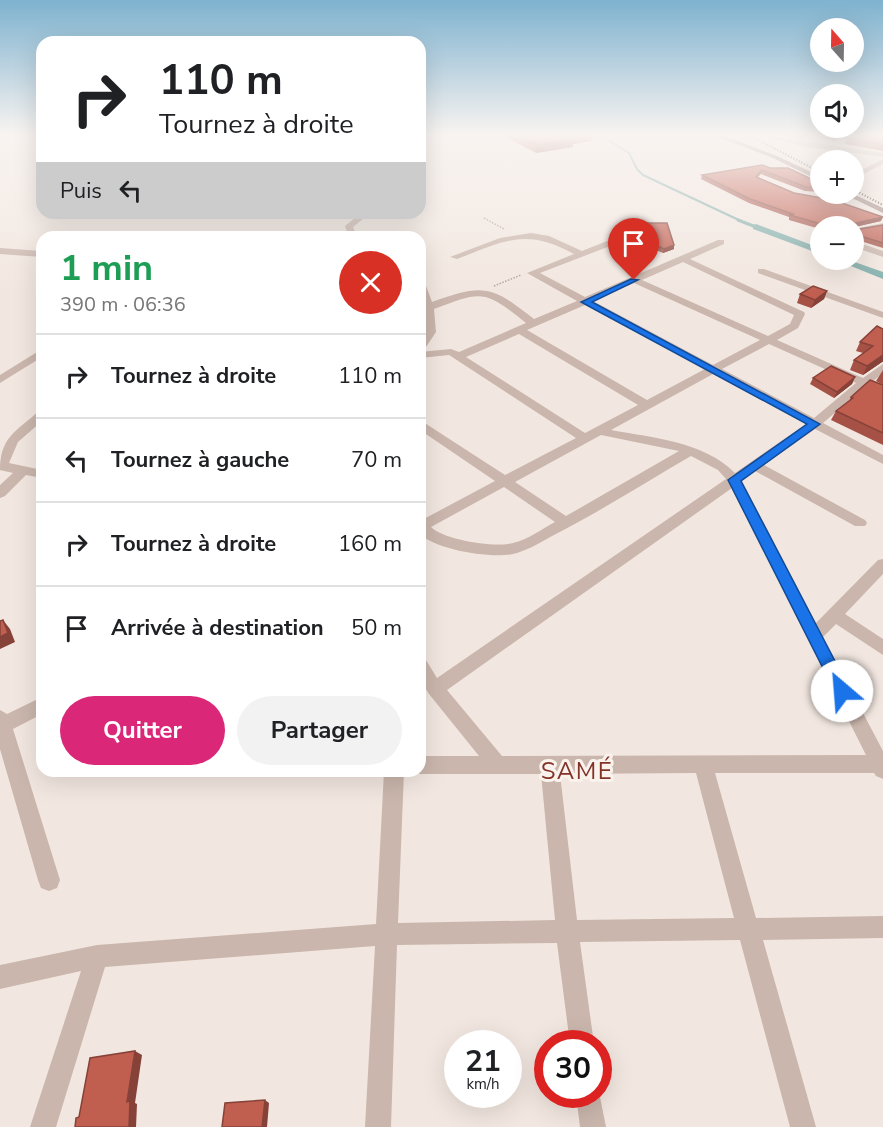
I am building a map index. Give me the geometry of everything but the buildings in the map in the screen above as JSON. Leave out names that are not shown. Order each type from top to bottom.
[{"type":"main road","points":[[864,202],[883,211]]},
{"type":"street","points":[[804,196],[810,197]]},
{"type":"street","points":[[350,231],[349,226],[358,219]]},
{"type":"street","points":[[864,229],[883,225]]},
{"type":"street","points":[[454,257],[517,235],[552,238],[579,253]]},
{"type":"street","points":[[532,273],[620,239]]},
{"type":"street","points":[[459,356],[722,242]]},
{"type":"street","points":[[864,247],[883,254]]},
{"type":"street","points":[[0,251],[36,254]]},
{"type":"street","points":[[684,259],[779,289],[883,315]]},
{"type":"street","points":[[426,524],[794,326],[800,314],[761,271]]},
{"type":"street","points":[[532,273],[883,460]]},
{"type":"street","points":[[634,280],[883,391]]},
{"type":"street","points":[[429,307],[473,292],[481,292],[502,300],[534,324]]},
{"type":"street","points":[[426,299],[431,332],[426,339]]},
{"type":"street","points":[[520,330],[647,405]]},
{"type":"street","points":[[426,354],[451,352],[459,356],[585,438]]},
{"type":"street","points":[[0,380],[36,356]]},
{"type":"street","points":[[435,689],[814,424],[883,367]]},
{"type":"street","points":[[36,420],[12,440],[0,466],[36,473]]},
{"type":"street","points":[[426,428],[566,523]]},
{"type":"street","points":[[426,765],[881,767],[734,480],[725,468],[709,458],[689,451],[599,431]]},
{"type":"street","points":[[426,532],[443,542],[490,549],[514,549],[566,523],[689,451]]},
{"type":"street","points":[[754,465],[860,523]]},
{"type":"street","points":[[0,493],[22,471]]},
{"type":"street","points":[[814,636],[883,564]]},
{"type":"street","points":[[835,615],[883,648]]},
{"type":"street","points":[[426,675],[435,689],[498,765]]},
{"type":"street","points":[[36,708],[1,723],[49,880]]},
{"type":"street","points":[[550,765],[567,932],[580,1030]]},
{"type":"street","points":[[703,765],[803,1127]]},
{"type":"street","points":[[378,1127],[394,777]]},
{"type":"street","points":[[0,977],[97,956],[387,934],[883,927]]},
{"type":"street","points":[[43,1127],[97,956]]},
{"type":"street","points":[[590,1108],[593,1127]]},
{"type":"path","points":[[484,218],[517,235]]},
{"type":"path","points":[[481,292],[505,280],[532,273]]},
{"type":"waterway","points":[[670,188],[741,221]]},
{"type":"waterway","points":[[738,220],[756,227]]},
{"type":"waterway","points":[[756,227],[810,247]]},
{"type":"waterway","points":[[864,269],[883,276]]},
{"type":"railway","points":[[864,195],[883,205]]},
{"type":"district","name":"SAMÉ","points":[[577,771]]},
{"type":"route","points":[[634,280],[585,302],[814,424],[734,480],[842,691]]}]
